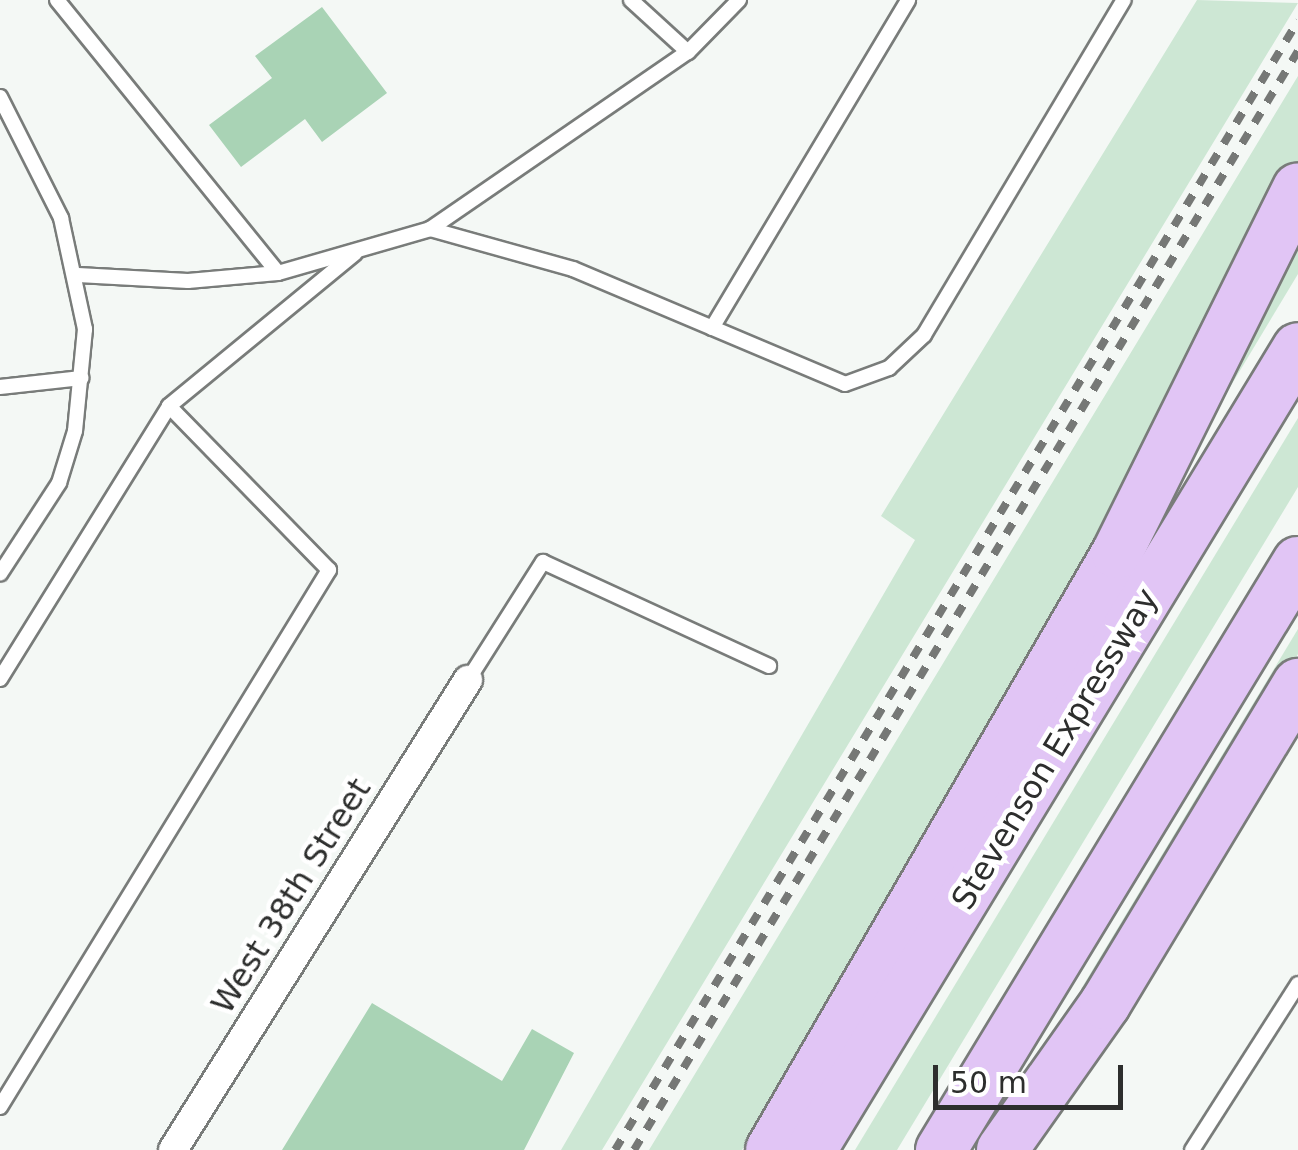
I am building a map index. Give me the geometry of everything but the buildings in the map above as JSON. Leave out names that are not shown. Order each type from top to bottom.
[{"type":"highway","points":[[771,1150],[1117,553],[1298,188]]},
{"type":"highway","name":"Stevenson Expressway","points":[[811,1150],[1298,348]]},
{"type":"highway","points":[[941,1150],[1298,562]]},
{"type":"highway","points":[[1002,1150],[1105,1004],[1298,684]]},
{"type":"street","name":"West 38th Street","points":[[174,1150],[468,680]]},
{"type":"lane","points":[[57,0],[278,273]]},
{"type":"lane","points":[[630,0],[688,52]]},
{"type":"lane","points":[[78,275],[188,281],[278,273],[430,229],[688,52],[739,0]]},
{"type":"lane","points":[[712,328],[908,0]]},
{"type":"lane","points":[[430,229],[573,269],[845,384],[888,368],[924,335],[1124,0]]},
{"type":"lane","points":[[0,98],[38,162],[78,275],[82,378],[59,483],[0,574]]},
{"type":"lane","points":[[0,678],[169,406],[359,249]]},
{"type":"lane","points":[[0,387],[82,378]]},
{"type":"lane","points":[[0,1107],[328,570],[169,406]]},
{"type":"lane","points":[[468,680],[542,562],[769,666]]},
{"type":"lane","points":[[1192,1150],[1298,984]]},
{"type":"green space","points":[[1197,0],[1298,3],[602,1150],[561,1150],[915,540],[881,516]]},
{"type":"green space","points":[[1298,76],[1298,162],[1059,626],[1014,679],[742,1150],[649,1150]]},
{"type":"green space","points":[[1298,225],[1298,274],[1185,462]]},
{"type":"green space","points":[[1298,418],[1298,487],[897,1150],[855,1150]]},
{"type":"green space","points":[[1298,629],[1298,654],[1090,995],[1081,989]]},
{"type":"railway","points":[[615,1150],[1298,21]]},
{"type":"railway","points":[[634,1150],[1298,51]]}]
